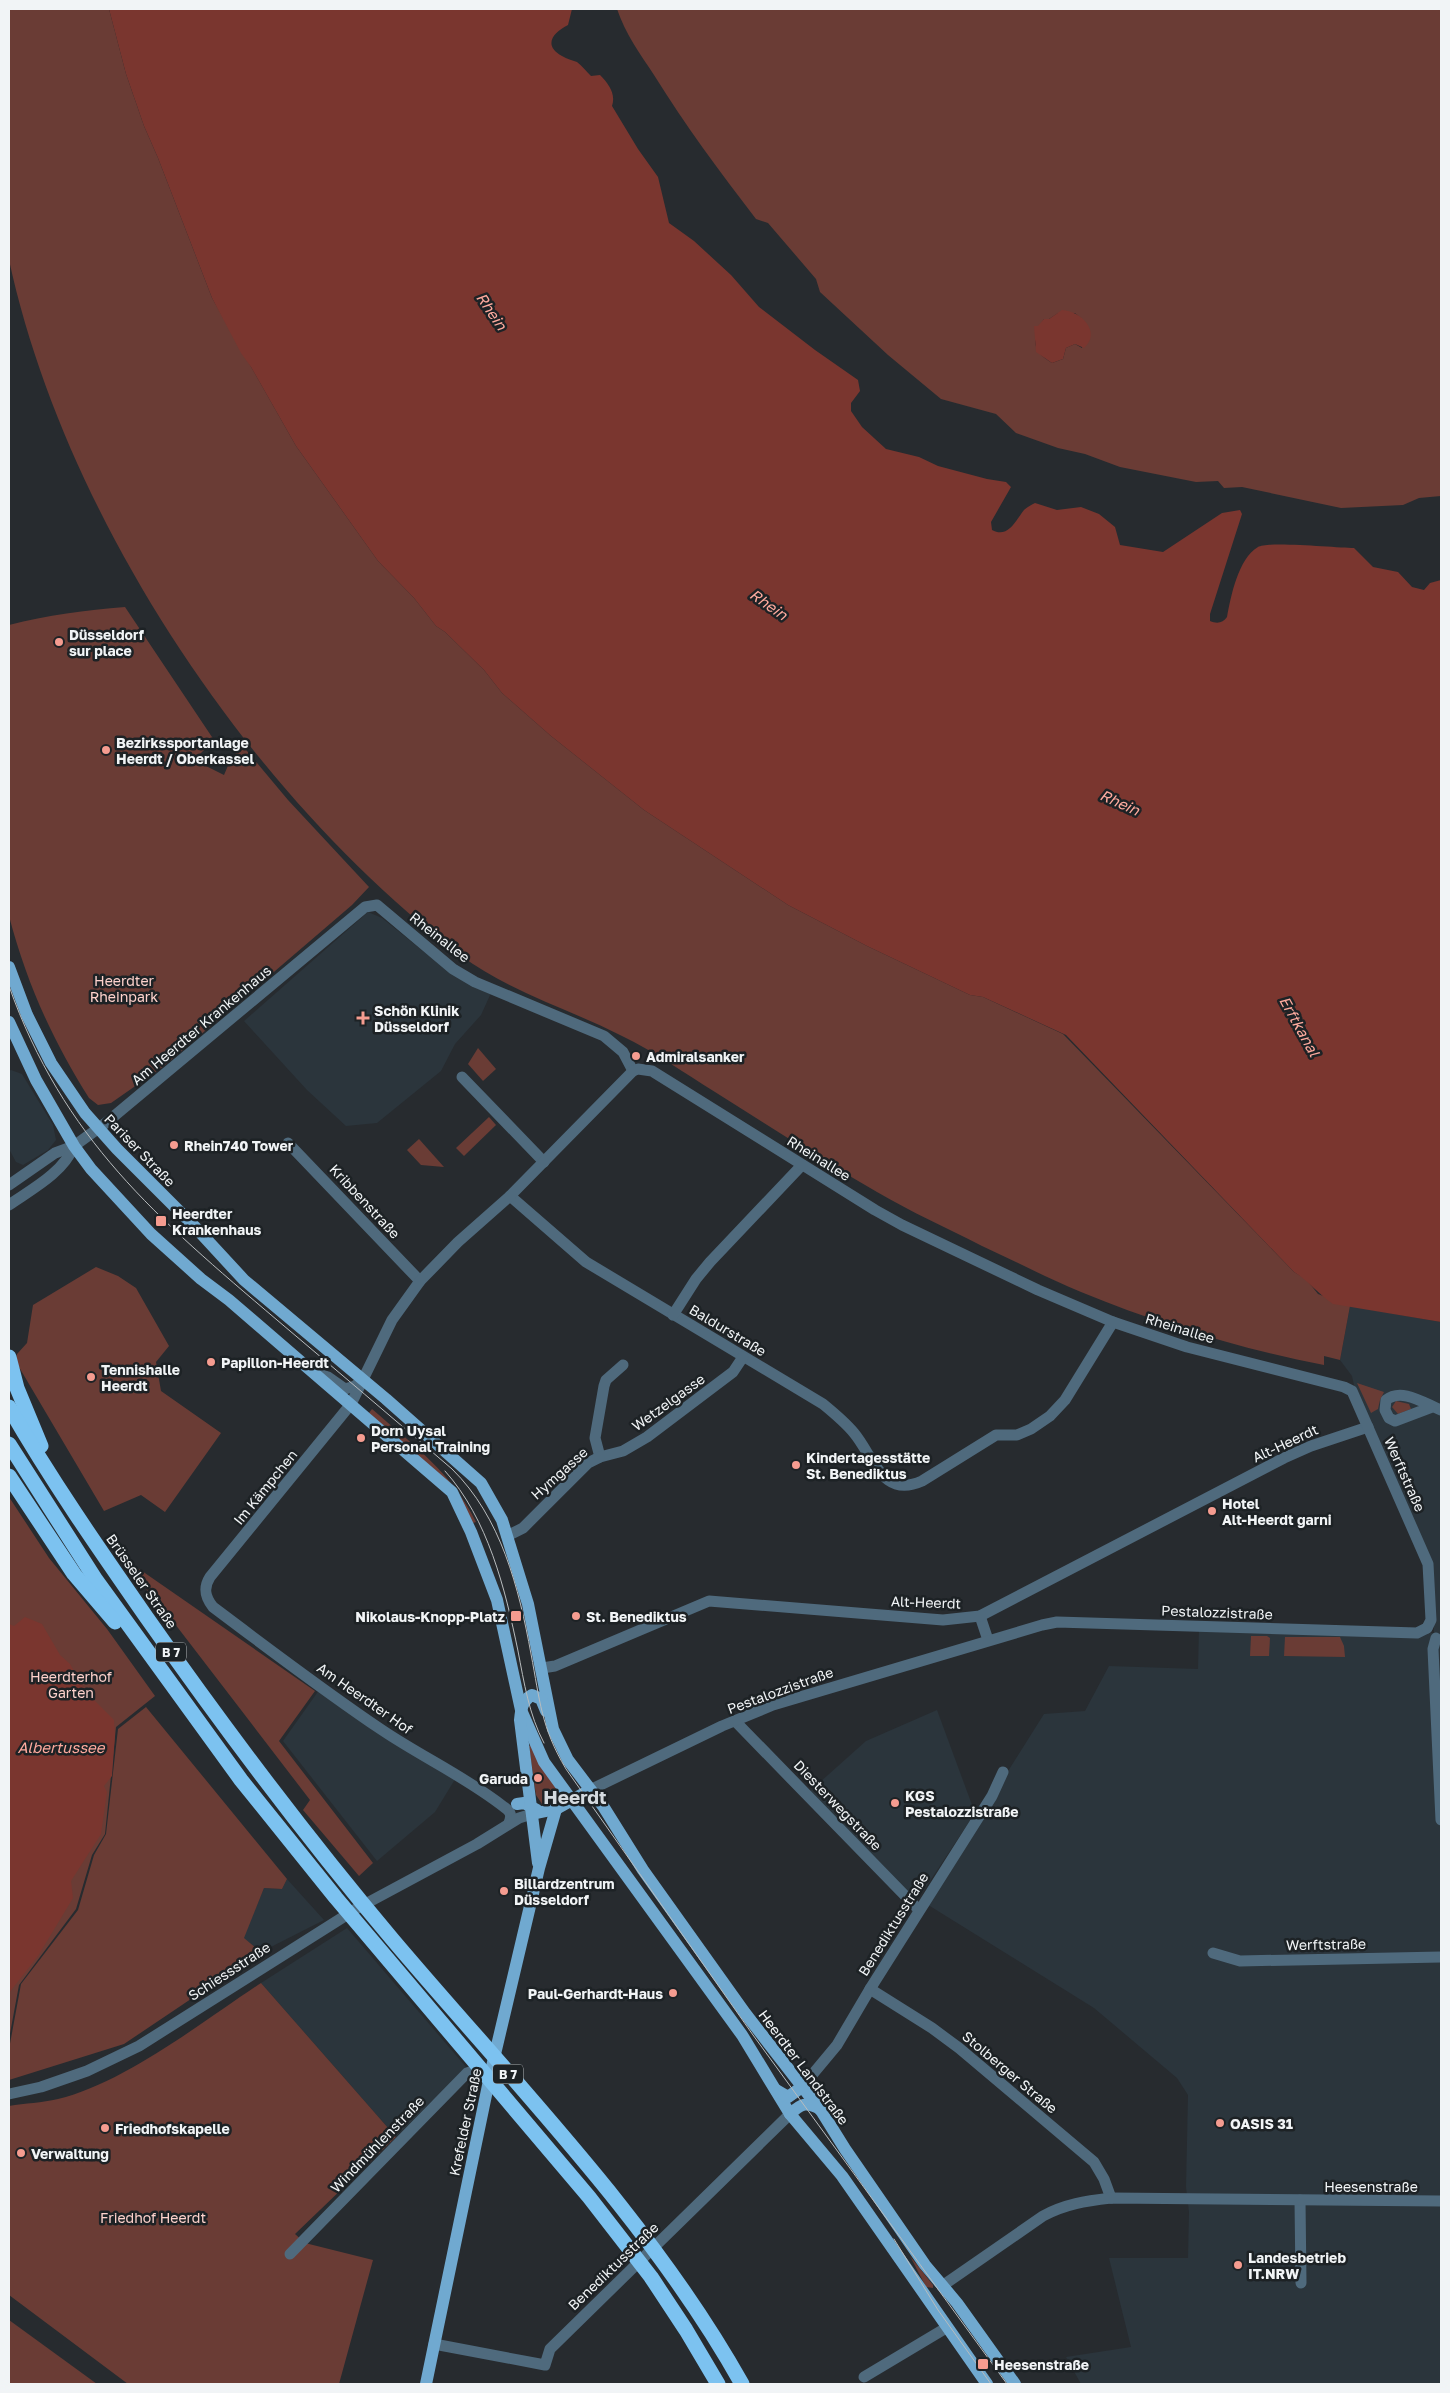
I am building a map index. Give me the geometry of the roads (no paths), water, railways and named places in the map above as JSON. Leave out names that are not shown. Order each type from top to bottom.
[{"type":"highway","points":[[9,1357],[17,1388],[68,1501]]},
{"type":"highway","name":"Brüsseler Straße","points":[[9,1407],[68,1501],[189,1678],[348,1887],[569,2144],[664,2265],[702,2318],[742,2384]]},
{"type":"highway","name":"B 7","points":[[9,1444],[96,1580],[176,1693],[336,1898],[556,2156],[651,2277],[686,2330],[718,2384]]},
{"type":"highway","points":[[9,1476],[74,1574],[176,1693]]},
{"type":"main road","name":"Pariser Straße","points":[[9,967],[27,1015],[51,1063],[66,1089],[98,1128],[134,1168],[196,1228],[244,1280],[362,1380]]},
{"type":"main road","points":[[9,1022],[36,1080],[74,1146],[115,1198],[201,1279],[216,1289],[316,1373],[445,1485],[457,1501],[497,1600],[521,1710],[537,1748],[571,1801],[742,2034],[790,2114],[842,2176],[986,2384]]},
{"type":"main road","points":[[362,1380],[467,1468],[482,1483],[500,1514],[528,1604],[553,1729]]},
{"type":"main road","points":[[513,1807],[535,1811],[556,1810],[590,1790],[560,1746],[544,1702],[538,1696],[527,1698],[521,1710],[520,1720],[529,1787],[535,1811],[548,1823],[548,1831]]},
{"type":"main road","points":[[571,1801],[577,1785],[577,1773]]},
{"type":"main road","points":[[529,1787],[534,1800],[539,1806],[556,1810]]},
{"type":"main road","name":"Heerdter Landstraße","points":[[590,1790],[618,1828],[643,1870],[762,2036],[820,2109],[865,2179],[1015,2384]]},
{"type":"main road","name":"Krefelder Straße","points":[[426,2384],[491,2071],[538,1868],[556,1810]]},
{"type":"main road","name":"Krefelder Straße","points":[[535,1811],[538,1868]]},
{"type":"main road","points":[[773,2088],[788,2097],[802,2087]]},
{"type":"main road","points":[[790,2114],[803,2104],[808,2103],[820,2109]]},
{"type":"main road","points":[[925,2296],[942,2286]]},
{"type":"street","name":"Rheinallee","points":[[322,943],[365,907],[377,904],[453,969],[501,993],[604,1036],[623,1052],[633,1072],[638,1069],[652,1072],[902,1225],[1038,1290],[1112,1322],[1187,1347],[1344,1387],[1352,1391]]},
{"type":"street","name":"Am Heerdter Krankenhaus","points":[[74,1146],[322,943]]},
{"type":"street","points":[[351,1404],[392,1320],[420,1281],[458,1242],[510,1196],[633,1072]]},
{"type":"street","points":[[462,1076],[544,1162]]},
{"type":"street","name":"Kribbenstraße","points":[[288,1143],[420,1281]]},
{"type":"street","points":[[9,1186],[55,1153],[74,1146]]},
{"type":"street","points":[[9,1205],[66,1162],[74,1146]]},
{"type":"street","points":[[673,1315],[696,1279],[710,1262],[802,1165]]},
{"type":"street","name":"Baldurstraße","points":[[510,1196],[586,1262],[823,1404],[855,1434],[882,1475],[890,1482],[906,1486],[922,1481],[996,1435],[1017,1436],[1050,1416],[1065,1400],[1112,1322]]},
{"type":"street","name":"Wetzelgasse","points":[[600,1457],[622,1451],[647,1437],[733,1372],[743,1356]]},
{"type":"street","name":"Hymgasse","points":[[507,1536],[523,1528],[575,1474],[588,1463],[600,1457],[595,1438],[604,1386],[606,1380],[623,1365]]},
{"type":"street","points":[[316,1373],[328,1377],[345,1389],[355,1386],[362,1380]]},
{"type":"street","name":"Werftstraße","points":[[1352,1391],[1428,1564],[1431,1620],[1427,1628]]},
{"type":"street","name":"Im Kämpchen","points":[[205,1590],[210,1577],[351,1404]]},
{"type":"street","name":"Alt-Heerdt","points":[[542,1668],[571,1659],[709,1601],[944,1620],[980,1616],[1284,1458],[1311,1446],[1368,1427]]},
{"type":"street","name":"Am Heerdter Hof","points":[[205,1590],[206,1598],[213,1607],[382,1731],[513,1807]]},
{"type":"street","points":[[980,1616],[988,1640]]},
{"type":"street","name":"Pestalozzistraße","points":[[590,1790],[735,1721],[803,1695],[988,1640],[1057,1622],[1416,1633],[1427,1628]]},
{"type":"street","points":[[1427,1628],[1439,1636],[1433,1649],[1441,1820]]},
{"type":"street","name":"Diesterwegstraße","points":[[735,1721],[919,1910]]},
{"type":"street","name":"Benediktusstraße","points":[[802,2087],[837,2044],[992,1796],[1004,1772]]},
{"type":"street","name":"Schiessstraße","points":[[457,1853],[513,1807],[529,1787]]},
{"type":"street","points":[[509,1823],[513,1807]]},
{"type":"street","name":"Schiessstraße","points":[[9,2094],[41,2087],[87,2072],[139,2046],[344,1916],[457,1853],[477,1844],[509,1823],[535,1811]]},
{"type":"street","name":"Werftstraße","points":[[1213,1953],[1240,1961],[1441,1957]]},
{"type":"street","name":"Stolberger Straße","points":[[870,1989],[932,2028],[959,2048],[1094,2162],[1104,2179],[1111,2198]]},
{"type":"street","name":"Windmühlenstraße","points":[[290,2254],[468,2073],[479,2069],[491,2071]]},
{"type":"street","name":"Benediktusstraße","points":[[434,2344],[545,2365],[550,2349],[790,2114]]},
{"type":"street","name":"Heesenstraße","points":[[942,2286],[1056,2209],[1083,2201],[1111,2198],[1441,2201]]},
{"type":"street","points":[[1300,2200],[1301,2283]]},
{"type":"street","points":[[864,2376],[946,2328]]},
{"type":"water","points":[[109,9],[572,9],[568,25],[558,31],[552,39],[553,48],[562,56],[577,62],[591,76],[600,75],[609,86],[613,97],[612,106],[638,149],[658,177],[669,223],[694,241],[731,275],[759,307],[858,380],[860,391],[851,403],[851,411],[862,427],[886,449],[919,457],[938,466],[1006,482],[1011,487],[991,522],[992,530],[1003,532],[1007,530],[1015,523],[1024,510],[1035,503],[1057,510],[1081,507],[1099,514],[1115,527],[1120,545],[1163,552],[1222,513],[1240,510],[1242,514],[1210,614],[1210,621],[1215,622],[1222,622],[1227,617],[1236,579],[1245,560],[1258,547],[1264,545],[1354,548],[1373,567],[1398,572],[1412,587],[1424,590],[1430,583],[1441,580],[1441,1322],[1333,1304],[1294,1272],[1066,1035],[983,997],[970,995],[867,946],[788,905],[644,810],[551,736],[502,693],[484,670],[445,632],[436,626],[414,598],[378,561],[296,446],[241,353],[212,298],[144,126],[126,74]]},
{"type":"water","points":[[1062,310],[1069,311],[1082,318],[1087,323],[1091,335],[1089,342],[1084,348],[1075,344],[1066,348],[1063,359],[1052,363],[1036,352],[1034,326],[1038,326],[1044,319],[1049,319]]},
{"type":"water","name":"Albertussee","points":[[25,1617],[42,1624],[60,1655],[70,1664],[86,1692],[114,1720],[115,1735],[112,1776],[104,1786],[107,1792],[101,1834],[71,1881],[73,1898],[38,1956],[9,1993],[9,1624],[14,1626]]},
{"type":"tram line","points":[[9,986],[31,1040],[57,1088],[86,1132],[118,1172],[154,1210],[233,1283],[452,1469],[469,1488],[495,1531],[514,1579],[526,1629],[542,1713],[551,1740],[566,1769],[753,2035],[1007,2384]]},
{"type":"tram line","points":[[445,1471],[473,1511],[493,1555],[507,1603],[531,1710],[544,1743]]},
{"type":"tram line","points":[[894,2239],[938,2310],[991,2384]]},
{"type":"place","name":"Düsseldorf sur place","points":[[59,642]]},
{"type":"place","name":"Bezirkssportanlage Heerdt / Oberkassel","points":[[106,750]]},
{"type":"place","name":"Schön Klinik Düsseldorf","points":[[363,1018]]},
{"type":"place","name":"Admiralsanker","points":[[636,1056]]},
{"type":"place","name":"Rhein740 Tower","points":[[174,1145]]},
{"type":"place","name":"Heerdter Krankenhaus","points":[[161,1221]]},
{"type":"place","name":"Papillon-Heerdt","points":[[211,1362]]},
{"type":"place","name":"Tennishalle Heerdt","points":[[91,1377]]},
{"type":"place","name":"Dorn Uysal Personal Training","points":[[361,1438]]},
{"type":"place","name":"Kindertagesstätte St. Benediktus","points":[[796,1465]]},
{"type":"place","name":"Hotel Alt-Heerdt garni","points":[[1212,1511]]},
{"type":"place","name":"Nikolaus-Knopp-Platz","points":[[516,1616]]},
{"type":"place","name":"St. Benediktus","points":[[576,1616]]},
{"type":"place","name":"Garuda","points":[[538,1778]]},
{"type":"place","name":"KGS Pestalozzistraße","points":[[895,1803]]},
{"type":"place","name":"Billardzentrum Düsseldorf","points":[[504,1891]]},
{"type":"place","name":"Paul-Gerhardt-Haus","points":[[673,1993]]},
{"type":"place","name":"OASIS 31","points":[[1220,2123]]},
{"type":"place","name":"Friedhofskapelle","points":[[105,2128]]},
{"type":"place","name":"Verwaltung","points":[[21,2153]]},
{"type":"place","name":"Landesbetrieb IT.NRW","points":[[1238,2265]]},
{"type":"place","name":"Heesenstraße","points":[[983,2364]]},
{"type":"district","name":"Heerdt","points":[[575,1796]]},
{"type":"water label","name":"Rhein","points":[[492,311]]},
{"type":"water label","name":"Rhein","points":[[769,604]]},
{"type":"water label","name":"Rhein","points":[[1120,802]]},
{"type":"water label","name":"Erftkanal","points":[[1300,1026]]},
{"type":"park label","name":"Heerdter Rheinpark","points":[[124,988]]},
{"type":"park label","name":"Heerdterhof Garten","points":[[71,1684]]},
{"type":"park label","name":"Friedhof Heerdt","points":[[153,2217]]}]
